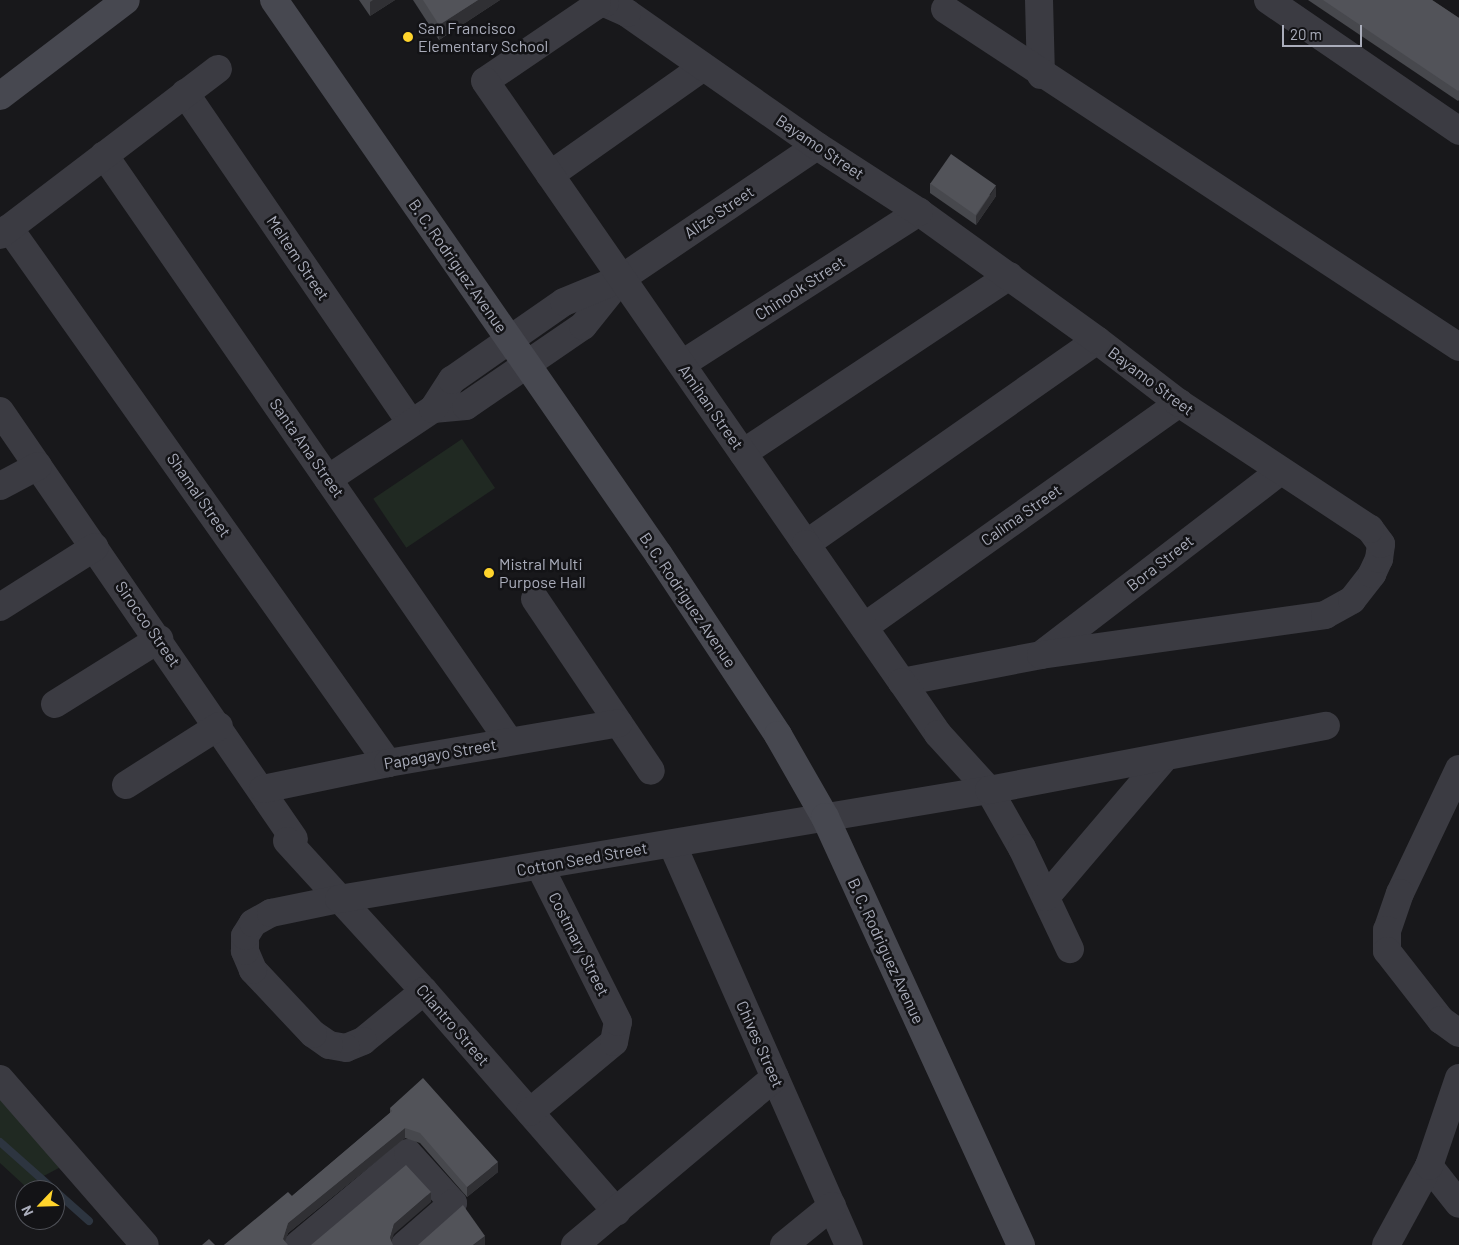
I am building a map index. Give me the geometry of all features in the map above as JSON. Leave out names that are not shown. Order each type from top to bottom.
[{"type":"street","points":[[0,96],[126,0]]},
{"type":"street","name":"B. C. Rodriguez Avenue","points":[[274,0],[526,364],[778,735],[825,817],[1021,1245]]},
{"type":"street","points":[[1039,0],[1041,75]]},
{"type":"street","points":[[1268,0],[1459,131]]},
{"type":"street","name":"Bayamo Street","points":[[485,81],[588,11],[605,3],[628,13],[817,146],[919,212],[1010,276],[1178,403],[1279,472],[1370,529],[1381,544],[1379,559],[1372,574],[1352,600],[1325,615],[1041,655],[902,682]]},
{"type":"street","points":[[946,3],[1041,75],[1459,347]]},
{"type":"street","points":[[550,175],[703,67]]},
{"type":"street","points":[[5,231],[218,69]]},
{"type":"street","name":"Amihan Street","points":[[485,81],[938,734],[989,790],[1046,897],[1070,949]]},
{"type":"street","name":"Meltem Street","points":[[185,94],[422,416]]},
{"type":"street","name":"Alize Street","points":[[622,278],[817,146]]},
{"type":"street","name":"Santa Ana Street","points":[[104,155],[509,741]]},
{"type":"street","name":"Chinook Street","points":[[682,364],[919,212]]},
{"type":"street","name":"Shamal Street","points":[[5,231],[388,763]]},
{"type":"street","points":[[743,453],[1010,276]]},
{"type":"street","points":[[328,479],[422,416],[452,380],[564,302],[622,278]]},
{"type":"street","points":[[422,416],[466,406],[583,326],[622,278]]},
{"type":"street","points":[[806,544],[1097,340]]},
{"type":"street","name":"Calima Street","points":[[864,627],[1178,403]]},
{"type":"street","name":"Sirocco Street","points":[[0,411],[263,789],[290,840]]},
{"type":"street","points":[[0,486],[38,466]]},
{"type":"street","name":"Bora Street","points":[[1041,655],[1279,472]]},
{"type":"street","points":[[0,607],[95,547]]},
{"type":"street","points":[[535,599],[651,771]]},
{"type":"street","points":[[55,704],[159,639]]},
{"type":"street","name":"Papagayo Street","points":[[263,789],[388,763],[619,723]]},
{"type":"street","points":[[126,785],[219,726]]},
{"type":"street","name":"Cotton Seed Street","points":[[424,991],[379,1031],[346,1048],[329,1044],[313,1034],[254,970],[245,944],[245,936],[252,923],[271,913],[339,899],[540,867],[989,790],[1326,726]]},
{"type":"street","points":[[1046,897],[1165,757]]},
{"type":"street","points":[[1459,769],[1400,893],[1387,930],[1388,951],[1441,1020],[1459,1034]]},
{"type":"street","name":"Cilantro Street","points":[[290,840],[339,899],[424,991],[617,1212]]},
{"type":"street","name":"Chives Street","points":[[672,844],[849,1245]]},
{"type":"street","name":"Costmary Street","points":[[530,1112],[614,1042],[618,1022],[540,867]]},
{"type":"street","points":[[575,1245],[617,1212],[775,1077]]},
{"type":"street","points":[[1386,1245],[1429,1166],[1459,1078]]},
{"type":"street","points":[[0,1079],[145,1245]]},
{"type":"street","points":[[298,1245],[408,1153],[453,1203],[405,1245]]},
{"type":"street","points":[[1429,1166],[1459,1204]]},
{"type":"street","points":[[784,1245],[832,1206]]},
{"type":"shaded area","points":[[462,439],[495,488],[406,548],[373,499]]},
{"type":"shaded area","points":[[0,1094],[70,1162],[36,1180],[18,1180],[0,1163]]},
{"type":"building","points":[[423,0],[478,0],[439,25]]},
{"type":"building","points":[[1323,0],[1432,0],[1459,18],[1459,90],[1458,91]]},
{"type":"building","points":[[951,154],[996,186],[975,215],[930,183]]},
{"type":"building","points":[[423,1078],[498,1162],[467,1187],[420,1133],[405,1128],[288,1223],[283,1239],[288,1245],[224,1245],[288,1192],[292,1196],[392,1111],[390,1108]]},
{"type":"building","points":[[406,1165],[431,1192],[394,1224],[390,1238],[393,1245],[311,1245]]},
{"type":"building","points":[[463,1205],[485,1236],[473,1245],[418,1245]]},
{"type":"building","points":[[209,1239],[215,1245],[202,1245]]},
{"type":"waterway","points":[[0,1142],[89,1221]]},
{"type":"place","name":"San Francisco Elementary School","points":[[408,37]]},
{"type":"place","name":"Mistral Multi Purpose Hall","points":[[489,573]]}]
